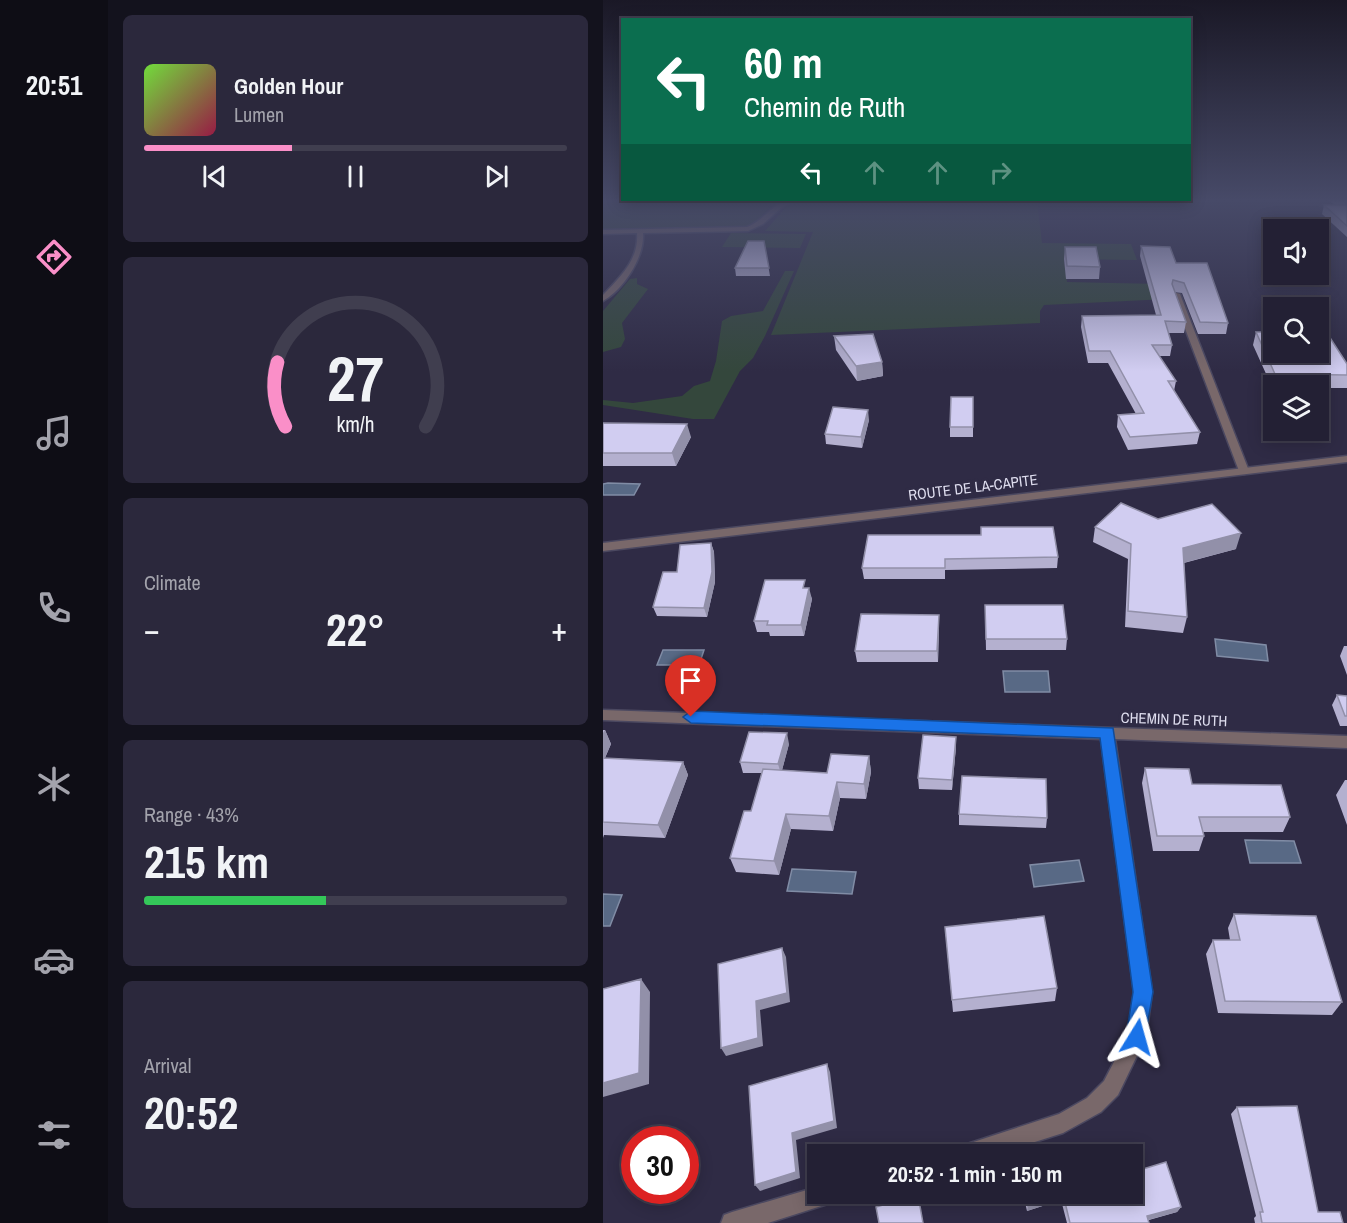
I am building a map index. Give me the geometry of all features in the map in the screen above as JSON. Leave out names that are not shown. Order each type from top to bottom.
[{"type":"street","points":[[603,299],[636,256]]},
{"type":"street","points":[[1176,294],[1243,471]]},
{"type":"street","name":"ROUTE DE LA-CAPITE","points":[[603,547],[1347,459]]},
{"type":"street","name":"CHEMIN DE RUTH","points":[[603,715],[1347,742]]},
{"type":"street","points":[[997,1144],[1063,1123],[1094,1105],[1111,1088],[1137,1037],[1143,992],[1107,732]]},
{"type":"street","points":[[732,1223],[807,1201]]},
{"type":"green space","points":[[803,256],[1136,256],[1137,260],[1064,259],[1067,282],[1160,284],[1168,299],[1044,305],[1040,311],[1040,323],[771,335]]},
{"type":"green space","points":[[785,271],[794,271],[765,336],[753,358],[740,371],[714,419],[693,419],[603,405],[603,400],[633,403],[682,396],[694,386],[710,381],[716,361],[722,321],[731,316],[763,311]]},
{"type":"green space","points":[[637,278],[637,284],[648,289],[622,323],[625,339],[621,347],[603,352],[603,311],[630,279]]},
{"type":"water","points":[[603,484],[640,484],[634,495],[603,495]]},
{"type":"water","points":[[1215,639],[1266,645],[1268,661],[1217,656]]},
{"type":"water","points":[[663,650],[704,650],[699,665],[657,665]]},
{"type":"water","points":[[1003,671],[1048,671],[1050,692],[1005,692]]},
{"type":"water","points":[[1245,840],[1294,841],[1301,863],[1250,863]]},
{"type":"water","points":[[1079,860],[1084,881],[1034,887],[1030,865]]},
{"type":"water","points":[[792,869],[856,872],[852,894],[787,891]]},
{"type":"water","points":[[603,894],[622,895],[610,926],[603,926]]},
{"type":"building","points":[[741,256],[767,256],[769,268],[735,268]]},
{"type":"building","points":[[1066,256],[1098,256],[1100,267],[1067,266]]},
{"type":"building","points":[[1144,256],[1173,256],[1176,263],[1207,263],[1228,323],[1200,322],[1184,283],[1173,280],[1172,284],[1186,322],[1165,321],[1172,345],[1152,345],[1176,381],[1168,381],[1200,432],[1130,437],[1118,415],[1144,413],[1110,351],[1089,351],[1082,316],[1161,315]]},
{"type":"building","points":[[1256,332],[1263,332],[1263,347]]},
{"type":"building","points":[[873,334],[882,362],[856,366],[834,336]]},
{"type":"building","points":[[1329,336],[1347,364],[1347,375],[1275,374],[1270,363],[1329,363]]},
{"type":"building","points":[[951,397],[973,397],[973,427],[950,427]]},
{"type":"building","points":[[833,407],[868,410],[861,437],[825,434]]},
{"type":"building","points":[[603,423],[687,424],[672,453],[603,453]]},
{"type":"building","points":[[1121,503],[1158,519],[1212,504],[1241,533],[1183,548],[1187,617],[1128,611],[1131,544],[1095,527]]},
{"type":"building","points":[[981,527],[1053,527],[1058,557],[945,559],[945,568],[862,568],[868,535],[981,535]]},
{"type":"building","points":[[711,543],[712,572],[704,608],[653,607],[663,572],[677,572],[680,545]]},
{"type":"building","points":[[765,580],[805,580],[803,588],[809,588],[801,625],[767,625],[768,621],[754,621]]},
{"type":"building","points":[[985,605],[1063,605],[1067,639],[986,639]]},
{"type":"building","points":[[861,614],[939,615],[937,651],[855,651]]},
{"type":"building","points":[[1337,695],[1347,696],[1347,716],[1345,716]]},
{"type":"building","points":[[749,732],[787,733],[778,764],[740,762]]},
{"type":"building","points":[[923,735],[956,737],[952,780],[918,778]]},
{"type":"building","points":[[831,754],[869,756],[864,784],[837,782],[829,816],[786,814],[774,861],[730,858],[744,811],[751,811],[763,769],[827,773]]},
{"type":"building","points":[[603,758],[683,762],[658,825],[603,822]]},
{"type":"building","points":[[1145,768],[1189,769],[1192,784],[1281,785],[1290,817],[1199,817],[1204,836],[1157,836]]},
{"type":"building","points":[[962,776],[1046,779],[1047,818],[959,814]]},
{"type":"building","points":[[1234,914],[1316,916],[1342,1002],[1225,1001],[1213,940],[1240,940]]},
{"type":"building","points":[[1044,916],[1057,988],[952,1000],[945,927]]},
{"type":"building","points":[[782,948],[787,993],[756,1001],[758,1038],[721,1048],[718,964]]},
{"type":"building","points":[[641,979],[639,1073],[603,1083],[603,989]]},
{"type":"building","points":[[827,1064],[834,1121],[792,1133],[796,1172],[755,1185],[749,1086]]},
{"type":"building","points":[[1297,1106],[1318,1212],[1340,1212],[1343,1223],[1262,1223],[1260,1212],[1263,1212],[1237,1107]]},
{"type":"building","points":[[1166,1162],[1181,1207],[1147,1216],[1149,1223],[1070,1223],[1065,1204],[1143,1204],[1143,1169]]},
{"type":"building","points":[[886,1204],[920,1204],[923,1223],[879,1223],[876,1207]]},
{"type":"route","points":[[691,717],[1107,732],[1143,992],[1137,1037]]}]
